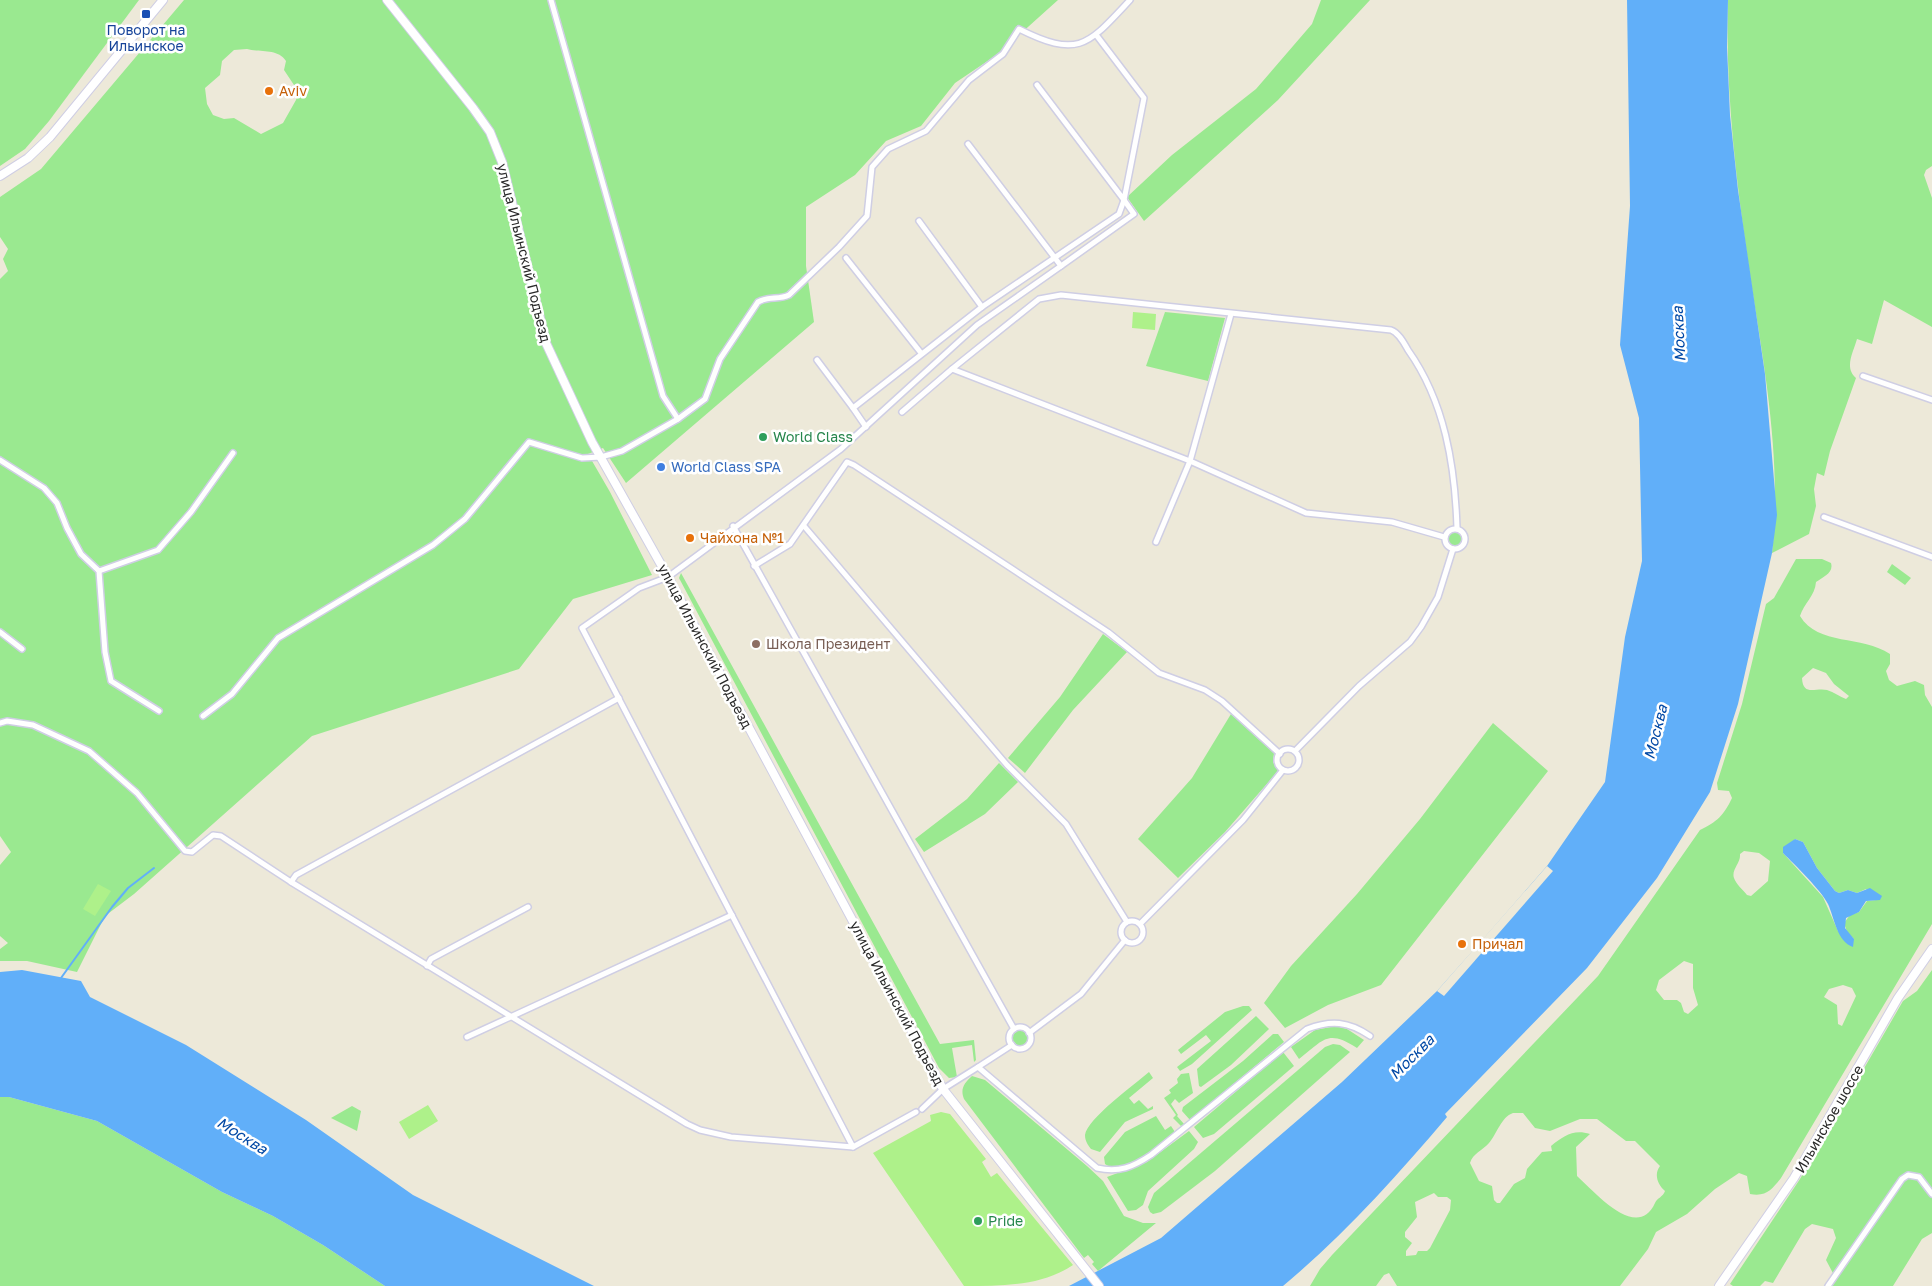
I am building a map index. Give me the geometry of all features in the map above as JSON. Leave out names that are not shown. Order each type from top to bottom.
[{"type":"main road","points":[[0,176],[28,158],[50,137],[163,0]]},
{"type":"main road","name":"улица Ильинский Подъезд","points":[[387,0],[474,108],[490,132],[502,162],[546,343],[601,458],[668,576],[944,1089],[1099,1286]]},
{"type":"main road","name":"Ильинское шоссе","points":[[1720,1286],[1794,1178],[1898,998],[1932,949]]},
{"type":"street","points":[[551,0],[663,396],[678,419]]},
{"type":"street","points":[[203,716],[232,694],[278,638],[433,545],[465,520],[529,442],[582,458],[601,458],[622,451],[678,419],[705,399],[710,391],[720,359],[734,341],[758,302],[764,299],[789,295],[839,247],[867,216],[872,167],[888,149],[926,131],[969,80],[1003,54],[1019,29],[1042,40],[1064,46],[1076,44],[1097,36],[1130,0]]},
{"type":"street","points":[[853,408],[982,307],[1119,214],[1124,200],[1144,98],[1097,36]]},
{"type":"street","points":[[852,1147],[582,628],[639,588],[668,576],[866,427],[977,325],[1134,214],[1037,85]]},
{"type":"street","points":[[968,144],[1061,266]]},
{"type":"street","points":[[918,221],[982,307]]},
{"type":"street","points":[[846,258],[921,353]]},
{"type":"street","points":[[902,412],[952,369],[1040,299],[1061,295],[1395,332],[1418,365],[1441,419],[1456,484],[1457,528]]},
{"type":"street","points":[[1156,542],[1190,461],[1231,314]]},
{"type":"street","points":[[817,360],[866,427]]},
{"type":"street","points":[[952,369],[1190,461],[1306,513],[1392,522],[1444,537]]},
{"type":"street","points":[[1863,376],[1932,400]]},
{"type":"street","points":[[99,571],[158,550],[191,512],[233,453]]},
{"type":"street","points":[[0,460],[44,488],[57,504],[81,554],[99,571],[105,652],[112,681],[159,711]]},
{"type":"street","points":[[754,566],[790,544],[847,462],[1108,632],[1160,673],[1205,690],[1222,701],[1280,754]]},
{"type":"street","points":[[1824,517],[1932,557]]},
{"type":"street","points":[[733,526],[1014,1029]]},
{"type":"street","points":[[804,526],[1007,765],[1066,824],[1126,922]]},
{"type":"street","points":[[1457,528],[1463,532],[1465,542],[1460,548],[1453,549],[1447,546],[1444,537],[1447,531],[1457,528]]},
{"type":"street","points":[[1295,751],[1359,686],[1410,642],[1438,597],[1453,549]]},
{"type":"street","points":[[0,632],[22,649]]},
{"type":"street","points":[[291,882],[296,875],[619,698]]},
{"type":"street","points":[[0,723],[8,721],[34,725],[89,751],[137,793],[186,851],[192,852],[213,835],[221,836],[291,882],[427,966],[512,1016],[669,1114],[700,1130],[731,1137],[852,1147],[919,1110],[944,1089],[1012,1045]]},
{"type":"street","points":[[1283,770],[1278,761],[1280,754],[1285,750],[1295,751]]},
{"type":"street","points":[[1283,770],[1290,771],[1296,767],[1299,761],[1295,751]]},
{"type":"street","points":[[1140,924],[1243,820],[1283,770]]},
{"type":"street","points":[[427,966],[431,959],[528,908]]},
{"type":"street","points":[[467,1037],[732,916]]},
{"type":"street","points":[[1125,940],[1132,942],[1139,940],[1143,933],[1140,924],[1135,921],[1126,922]]},
{"type":"street","points":[[1125,940],[1122,929],[1126,922]]},
{"type":"street","points":[[1029,1032],[1081,994],[1125,940]]},
{"type":"street","points":[[978,1067],[1097,1168],[1110,1171],[1130,1168],[1151,1155],[1307,1030],[1324,1024],[1339,1022],[1357,1027],[1370,1036]]},
{"type":"street","points":[[1021,1028],[1029,1032],[1031,1040],[1025,1048],[1018,1049],[1012,1045],[1009,1038],[1014,1029],[1021,1028]]},
{"type":"street","points":[[1828,1286],[1902,1179],[1908,1175],[1919,1177],[1932,1194]]},
{"type":"green space","points":[[0,0],[139,0],[49,121],[25,149],[0,166]]},
{"type":"green space","points":[[184,0],[1058,0],[998,54],[955,83],[921,126],[886,141],[855,175],[806,207],[806,266],[814,322],[626,483],[603,448],[588,454],[610,492],[652,575],[573,599],[519,669],[312,736],[134,894],[105,916],[77,972],[27,961],[0,961],[0,949],[8,943],[0,936],[0,865],[11,852],[0,836],[0,279],[8,271],[3,259],[8,249],[0,237],[0,197],[41,169]],"holes":[[[234,50],[252,50],[278,54],[282,57],[286,61],[284,70],[298,91],[296,100],[283,123],[261,134],[234,118],[224,119],[213,115],[207,104],[205,88],[220,75],[222,61]]]},
{"type":"green space","points":[[1321,0],[1370,0],[1278,100],[1144,221],[1127,197],[1172,155],[1256,89],[1312,24]]},
{"type":"green space","points":[[1728,0],[1932,0],[1932,166],[1926,170],[1924,175],[1932,198],[1932,327],[1884,300],[1872,344],[1857,339],[1850,365],[1852,374],[1856,378],[1830,451],[1824,476],[1817,473],[1814,489],[1816,506],[1809,534],[1772,553],[1775,519],[1773,451],[1766,383],[1733,141],[1728,71]]},
{"type":"green space","points":[[1133,312],[1156,314],[1155,330],[1132,328]]},
{"type":"green space","points":[[1165,312],[1225,318],[1208,381],[1146,366]]},
{"type":"green space","points":[[1452,532],[1458,532],[1462,539],[1458,546],[1452,546],[1448,542],[1448,536]]},
{"type":"green space","points":[[1796,559],[1822,559],[1831,563],[1832,566],[1829,572],[1816,582],[1814,591],[1800,616],[1818,632],[1867,644],[1890,654],[1890,664],[1886,671],[1889,680],[1897,686],[1915,681],[1924,685],[1925,695],[1932,707],[1932,924],[1781,1178],[1772,1189],[1756,1195],[1750,1194],[1747,1176],[1739,1173],[1715,1189],[1687,1214],[1656,1232],[1648,1249],[1620,1286],[1397,1286],[1389,1273],[1384,1275],[1376,1286],[1310,1286],[1320,1269],[1332,1255],[1598,976],[1700,830],[1715,821],[1726,809],[1732,798],[1729,791],[1718,790],[1717,783],[1742,704],[1766,604],[1774,598]],"holes":[[[1813,668],[1826,673],[1834,684],[1849,696],[1846,699],[1827,690],[1807,689],[1803,684],[1802,678]],[[1795,839],[1803,842],[1817,868],[1835,891],[1839,893],[1848,890],[1857,893],[1866,889],[1876,900],[1867,901],[1859,912],[1850,915],[1844,923],[1847,932],[1854,939],[1838,931],[1823,897],[1783,853]],[[1744,851],[1759,853],[1770,861],[1768,881],[1751,896],[1747,895],[1738,885],[1733,875],[1740,854]],[[1684,961],[1693,964],[1693,988],[1698,1005],[1688,1014],[1684,1012],[1681,1003],[1677,1000],[1664,1000],[1656,990],[1659,980]],[[1843,985],[1852,988],[1856,996],[1842,1026],[1838,1024],[1837,1005],[1824,997],[1829,989]],[[1513,1113],[1523,1113],[1535,1128],[1550,1131],[1580,1119],[1597,1119],[1626,1141],[1635,1141],[1660,1166],[1657,1172],[1657,1179],[1665,1191],[1647,1214],[1638,1217],[1627,1216],[1616,1210],[1577,1176],[1576,1147],[1590,1134],[1579,1132],[1569,1134],[1560,1139],[1551,1146],[1552,1151],[1542,1152],[1527,1169],[1525,1178],[1514,1184],[1500,1203],[1497,1203],[1494,1200],[1492,1186],[1479,1181],[1470,1163],[1475,1154],[1489,1143],[1505,1118]],[[1434,1193],[1438,1197],[1447,1197],[1451,1200],[1450,1210],[1430,1248],[1427,1251],[1418,1251],[1416,1255],[1406,1256],[1406,1251],[1412,1243],[1405,1237],[1405,1232],[1417,1217],[1415,1202]]]},
{"type":"green space","points":[[1892,564],[1911,578],[1905,585],[1887,572]]},
{"type":"green space","points":[[681,573],[940,1044],[974,1040],[976,1060],[974,1062],[972,1045],[952,1048],[957,1077],[949,1078],[939,1068],[679,578]]},
{"type":"green space","points":[[1103,634],[1127,652],[1073,710],[1025,773],[1008,758],[1060,697]]},
{"type":"green space","points":[[1231,714],[1274,753],[1273,762],[1278,771],[1225,832],[1178,878],[1138,839],[1192,778]]},
{"type":"green space","points":[[1493,723],[1548,771],[1381,985],[1328,1005],[1285,1028],[1264,1003],[1291,966],[1357,894],[1420,819]]},
{"type":"green space","points":[[999,763],[1018,782],[985,814],[924,852],[915,839],[967,799]]},
{"type":"green space","points":[[98,884],[111,891],[95,916],[83,909]]},
{"type":"green space","points":[[1932,970],[1932,1233],[1922,1239],[1893,1286],[1832,1286],[1835,1277],[1826,1260],[1836,1238],[1833,1229],[1812,1224],[1805,1229],[1773,1283],[1765,1281],[1760,1286],[1733,1286],[1730,1284],[1800,1179],[1903,1001],[1917,991]]},
{"type":"green space","points":[[1249,1006],[1252,1010],[1192,1064],[1180,1071],[1177,1067],[1211,1041],[1206,1035],[1181,1054],[1178,1050],[1225,1012]]},
{"type":"green space","points":[[1256,1016],[1269,1029],[1231,1065],[1201,1087],[1199,1086],[1197,1069]]},
{"type":"green space","points":[[1336,1026],[1347,1029],[1364,1040],[1357,1048],[1339,1039],[1326,1039],[1299,1059],[1291,1047],[1315,1030]]},
{"type":"green space","points":[[1020,1030],[1028,1038],[1020,1046],[1012,1038]]},
{"type":"green space","points":[[1273,1034],[1278,1034],[1284,1042],[1190,1120],[1182,1111],[1183,1107],[1243,1061]]},
{"type":"green space","points":[[1333,1044],[1340,1045],[1350,1052],[1215,1171],[1161,1212],[1153,1214],[1150,1212],[1148,1207],[1154,1193],[1325,1047]]},
{"type":"green space","points":[[1283,1052],[1294,1066],[1214,1134],[1203,1138],[1194,1127]]},
{"type":"green space","points":[[1149,1072],[1153,1078],[1129,1098],[1134,1104],[1139,1100],[1148,1109],[1153,1106],[1153,1109],[1125,1122],[1100,1152],[1091,1149],[1085,1135],[1094,1120],[1102,1111]]},
{"type":"green space","points":[[1189,1073],[1193,1093],[1179,1103],[1175,1099],[1171,1104],[1177,1116],[1184,1124],[1181,1126],[1173,1118],[1176,1115],[1164,1098],[1171,1093],[1169,1090],[1178,1083],[1177,1079],[1181,1074]]},
{"type":"green space","points":[[972,1076],[985,1080],[1087,1166],[1103,1181],[1124,1216],[1143,1223],[1156,1223],[1098,1271],[1088,1255],[1084,1258],[964,1099],[962,1092],[964,1086]]},
{"type":"green space","points":[[0,1097],[9,1097],[97,1121],[222,1192],[273,1216],[323,1245],[385,1286],[0,1286]]},
{"type":"green space","points":[[428,1105],[438,1121],[409,1139],[399,1122]]},
{"type":"green space","points":[[352,1106],[361,1111],[357,1131],[331,1118]]},
{"type":"green space","name":"Pride","points":[[941,1112],[950,1114],[986,1159],[982,1162],[991,1177],[997,1173],[1073,1265],[1061,1272],[1035,1281],[993,1286],[964,1286],[873,1153],[931,1121],[930,1115]]},
{"type":"green space","points":[[1156,1116],[1165,1130],[1171,1126],[1175,1132],[1132,1163],[1113,1167],[1105,1164],[1104,1157],[1125,1132]]},
{"type":"green space","points":[[1189,1131],[1198,1142],[1194,1149],[1148,1191],[1143,1205],[1136,1210],[1128,1211],[1107,1177],[1147,1162]]},
{"type":"water","name":"Москва","points":[[1627,0],[1728,0],[1727,47],[1730,115],[1738,190],[1765,374],[1777,515],[1772,553],[1738,704],[1710,792],[1657,878],[1587,968],[1445,1114],[1447,1117],[1369,1205],[1327,1247],[1283,1286],[1069,1286],[1161,1238],[1342,1082],[1437,991],[1485,937],[1547,866],[1605,782],[1625,637],[1642,561],[1639,418],[1620,345],[1630,206]]},
{"type":"water","points":[[1795,839],[1803,842],[1817,868],[1835,891],[1839,893],[1848,890],[1857,893],[1870,888],[1882,896],[1880,900],[1866,901],[1859,912],[1846,918],[1845,928],[1854,939],[1853,947],[1843,940],[1840,935],[1825,898],[1783,853],[1783,847]]},
{"type":"water","name":"Москва","points":[[22,970],[81,981],[90,997],[186,1045],[306,1120],[413,1195],[594,1286],[385,1286],[323,1245],[273,1216],[222,1192],[97,1121],[9,1097],[0,1097],[0,972]]},
{"type":"pier","points":[[1547,866],[1553,871],[1444,996],[1437,991]]},
{"type":"waterway","points":[[61,978],[128,888],[154,868]]},
{"type":"place","name":"Поворот на Ильинское","points":[[146,14]]},
{"type":"place","name":"Aviv","points":[[269,91]]},
{"type":"place","name":"World Class","points":[[763,437]]},
{"type":"place","name":"World Class SPA","points":[[661,467]]},
{"type":"place","name":"Чайхона №1","points":[[690,538]]},
{"type":"place","name":"Школа Президент","points":[[756,644]]},
{"type":"place","name":"Причал","points":[[1462,944]]},
{"type":"place","name":"Pride","points":[[978,1221]]}]
